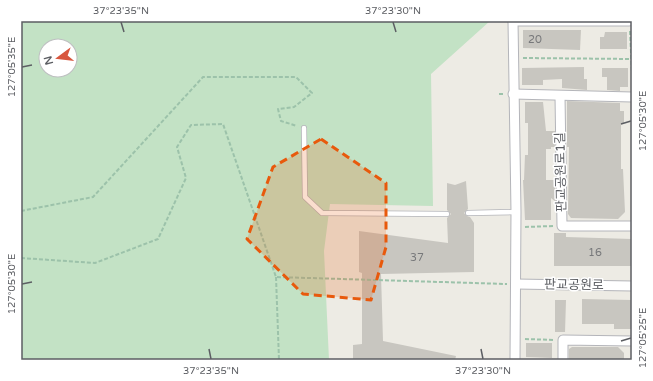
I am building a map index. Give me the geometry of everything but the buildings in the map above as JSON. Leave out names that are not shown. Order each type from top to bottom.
[{"type":"street","points":[[515,360],[516,212],[513,21],[629,21]]},
{"type":"street","points":[[513,94],[632,97]]},
{"type":"street","name":"판교공원로1길","points":[[560,96],[562,226],[632,226]]},
{"type":"street","name":"판교공원로","points":[[516,284],[632,286]]},
{"type":"street","points":[[563,360],[563,340],[632,341]]},
{"type":"lane","points":[[304,128],[305,197],[322,213],[447,214]]},
{"type":"lane","points":[[468,213],[516,212]]},
{"type":"path","points":[[629,21],[632,73]]},
{"type":"path","points":[[513,58],[632,59]]},
{"type":"path","points":[[21,210],[93,197],[203,77],[296,77],[312,93],[294,107],[278,109],[281,121],[304,128]]},
{"type":"path","points":[[21,258],[95,263],[158,239],[186,178],[178,147],[191,125],[223,124],[276,277],[279,360]]},
{"type":"path","points":[[515,227],[562,226]]},
{"type":"path","points":[[276,277],[516,284]]},
{"type":"path","points":[[515,339],[563,340]]},
{"type":"highlighted area","points":[[321,139],[386,183],[386,247],[371,300],[303,294],[247,239],[273,167]]},
{"type":"green space","points":[[21,21],[490,21],[431,74],[433,206],[330,204],[324,251],[329,360],[21,360]]}]
